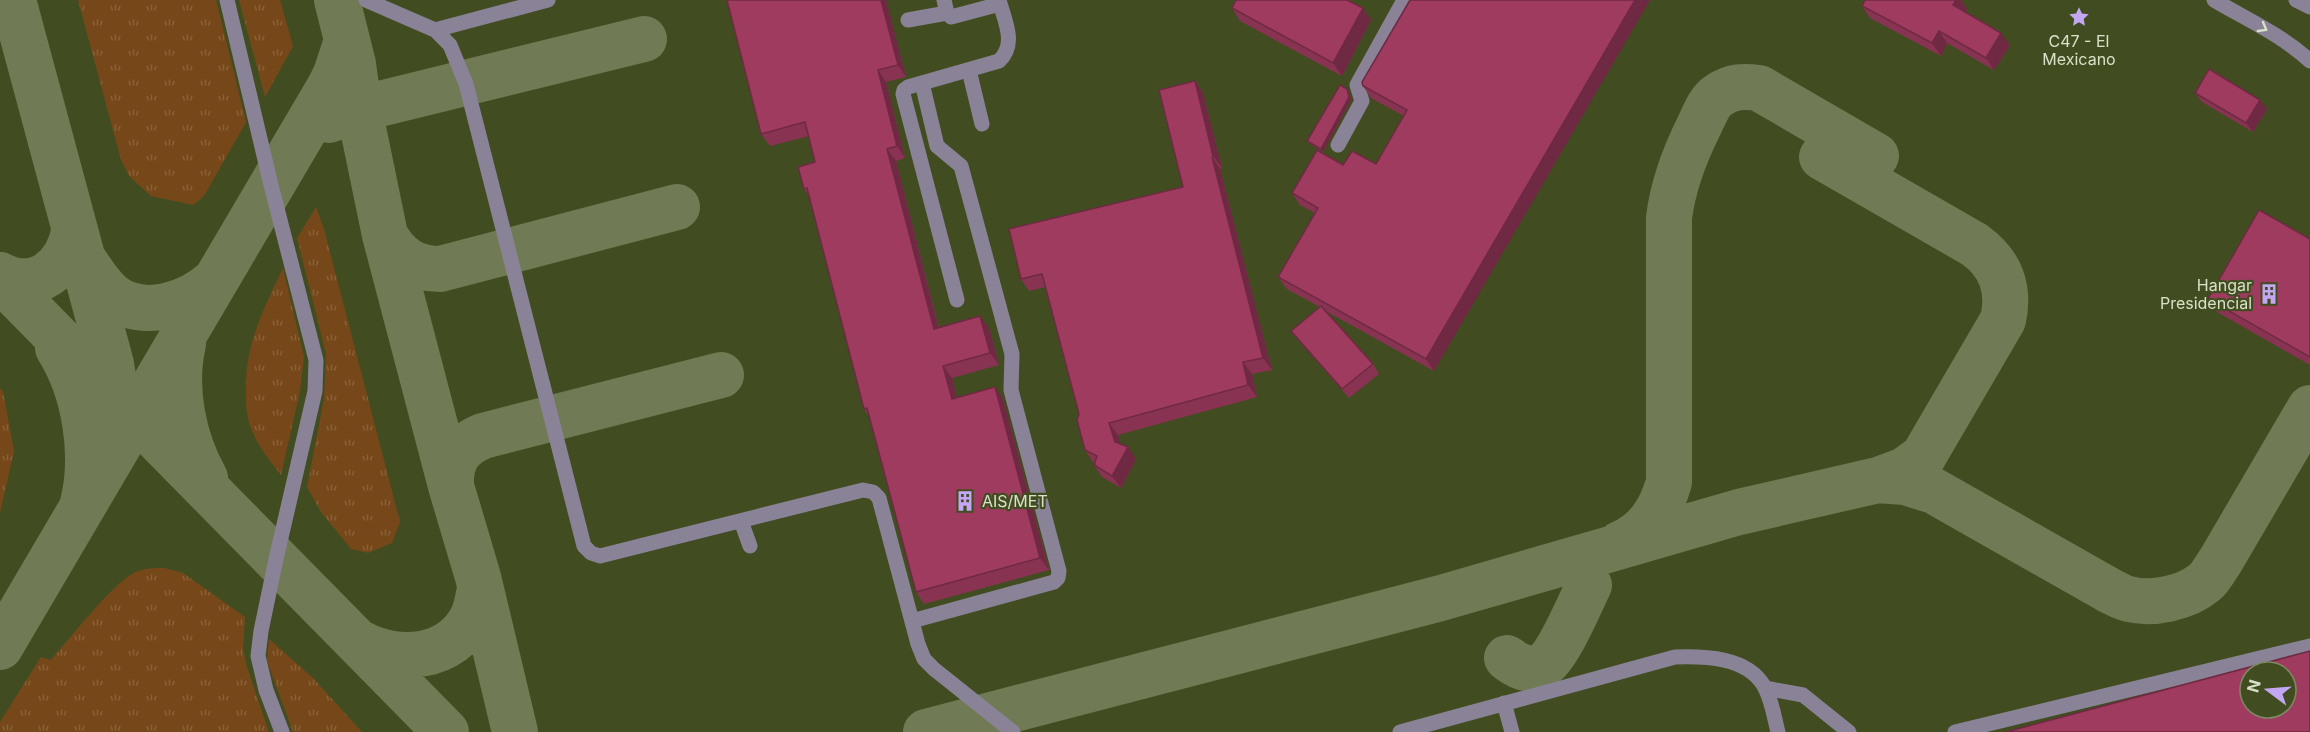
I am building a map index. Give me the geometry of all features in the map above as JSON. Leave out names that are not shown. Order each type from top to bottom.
[{"type":"lane","points":[[227,0],[316,360],[315,391],[272,579],[258,656],[266,690],[282,732]]},
{"type":"lane","points":[[366,0],[435,30],[450,45],[466,84],[584,546],[591,553],[600,556],[863,490],[873,492],[879,498],[924,659],[933,669],[1013,732]]},
{"type":"lane","points":[[435,30],[548,0]]},
{"type":"lane","points":[[1338,145],[1362,101],[1357,85],[1404,0]]},
{"type":"lane","points":[[2214,0],[2276,35],[2310,61]]},
{"type":"lane","points":[[2296,0],[2310,7]]},
{"type":"lane","points":[[908,20],[946,6],[951,17],[957,17],[1000,2],[1010,44],[1006,54],[999,61],[908,87],[903,94],[957,300]]},
{"type":"lane","points":[[969,70],[981,124]]},
{"type":"lane","points":[[912,621],[1054,582],[1058,578],[1059,571],[1011,390],[1012,354],[961,166],[937,146],[922,83]]},
{"type":"lane","points":[[741,521],[750,546]]},
{"type":"lane","points":[[1955,732],[2310,646]]},
{"type":"lane","points":[[1400,732],[1675,657],[1703,656],[1741,665],[1754,672],[1765,688],[1778,732]]},
{"type":"lane","points":[[1765,688],[1803,695],[1848,732]]},
{"type":"lane","points":[[1504,704],[1512,732]]},
{"type":"green space","points":[[78,0],[216,0],[246,122],[204,196],[193,205],[151,196],[129,176],[121,160]]},
{"type":"green space","points":[[239,0],[280,0],[293,46],[265,97]]},
{"type":"green space","points":[[316,207],[324,229],[400,522],[392,543],[368,553],[351,549],[321,512],[307,487],[324,399],[326,354],[297,238]]},
{"type":"green space","points":[[283,268],[304,357],[300,391],[281,475],[260,447],[250,424],[246,404],[246,378],[251,345],[256,330]]},
{"type":"green space","points":[[0,388],[3,392],[14,451],[0,513]]},
{"type":"green space","points":[[164,568],[183,573],[245,617],[243,649],[269,732],[0,732],[0,722],[41,657],[51,660],[104,598],[127,578],[142,570]]},
{"type":"green space","points":[[269,639],[314,679],[362,732],[293,732],[267,661]]},
{"type":"building","points":[[727,0],[881,0],[898,65],[878,70],[897,146],[887,149],[934,329],[980,316],[990,353],[943,366],[952,399],[995,387],[1040,558],[916,592],[867,408],[864,409],[807,188],[804,189],[798,167],[815,162],[805,122],[761,134]]},
{"type":"building","points":[[1236,0],[1347,0],[1363,8],[1333,63],[1232,8]]},
{"type":"building","points":[[1410,0],[1635,0],[1426,359],[1278,277],[1318,208],[1292,193],[1317,150],[1343,165],[1352,151],[1376,164],[1407,110],[1363,86],[1362,82]]},
{"type":"building","points":[[1865,0],[1956,0],[1953,5],[2001,33],[1986,58],[1939,31],[1932,43],[1862,6]]},
{"type":"building","points":[[2209,69],[2260,100],[2246,123],[2195,93]]},
{"type":"building","points":[[1195,81],[1263,358],[1243,362],[1248,385],[1109,423],[1115,442],[1128,447],[1112,476],[1094,465],[1097,456],[1085,450],[1077,420],[1079,414],[1042,274],[1021,279],[1009,229],[1183,187],[1159,90]]},
{"type":"building","points":[[1340,85],[1347,89],[1349,97],[1321,149],[1307,141]]},
{"type":"building","name":"Hangar Presidencial","points":[[2259,210],[2310,239],[2310,357],[2208,299]]},
{"type":"building","points":[[1321,306],[1373,364],[1342,389],[1291,331]]},
{"type":"building","points":[[2310,651],[2310,732],[2006,732],[2238,670],[2238,720],[2298,720],[2298,660],[2276,660]]},
{"type":"taxiway","points":[[13,0],[111,364],[116,397]]},
{"type":"taxiway","points":[[337,0],[353,64],[359,109],[385,235],[451,486],[478,577],[515,732]]},
{"type":"taxiway","points":[[329,120],[359,109],[644,39]]},
{"type":"taxiway","points":[[0,647],[329,88],[347,40]]},
{"type":"taxiway","points":[[1620,544],[1638,533],[1652,519],[1662,502],[1669,482],[1669,218],[1680,171],[1710,105],[1715,98],[1733,88],[1759,88],[1876,156]]},
{"type":"taxiway","points":[[1822,157],[1975,245],[1991,260],[2004,288],[2003,320],[1923,457],[1905,470],[1878,480]]},
{"type":"taxiway","points":[[385,235],[395,250],[408,261],[422,267],[440,269],[677,207]]},
{"type":"taxiway","points":[[0,275],[13,280],[26,281],[48,274],[65,257],[74,232]]},
{"type":"taxiway","points":[[83,259],[112,296],[138,307],[152,308],[180,302],[205,289],[216,280]]},
{"type":"taxiway","points":[[0,279],[446,732]]},
{"type":"taxiway","points":[[183,344],[179,378],[182,413],[191,447],[205,478]]},
{"type":"taxiway","points":[[58,348],[75,383],[85,423],[88,464],[83,503]]},
{"type":"taxiway","points":[[451,486],[454,461],[462,449],[483,436],[721,375]]},
{"type":"taxiway","points":[[926,732],[1441,598],[1739,512],[1878,480],[1905,482],[1934,491],[2122,597],[2138,601],[2169,599],[2197,588],[2211,575],[2310,408]]},
{"type":"taxiway","points":[[1507,658],[1519,666],[1528,668],[1537,668],[1548,661],[1562,641],[1589,585]]},
{"type":"taxiway","points":[[360,643],[391,654],[423,654],[438,649],[452,641],[464,630],[473,616],[480,589]]},
{"type":"place","name":"C47 - El Mexicano","points":[[2079,17]]},
{"type":"place","name":"Hangar Presidencial","points":[[2269,294]]},
{"type":"place","name":"AIS/MET","points":[[965,501]]}]
